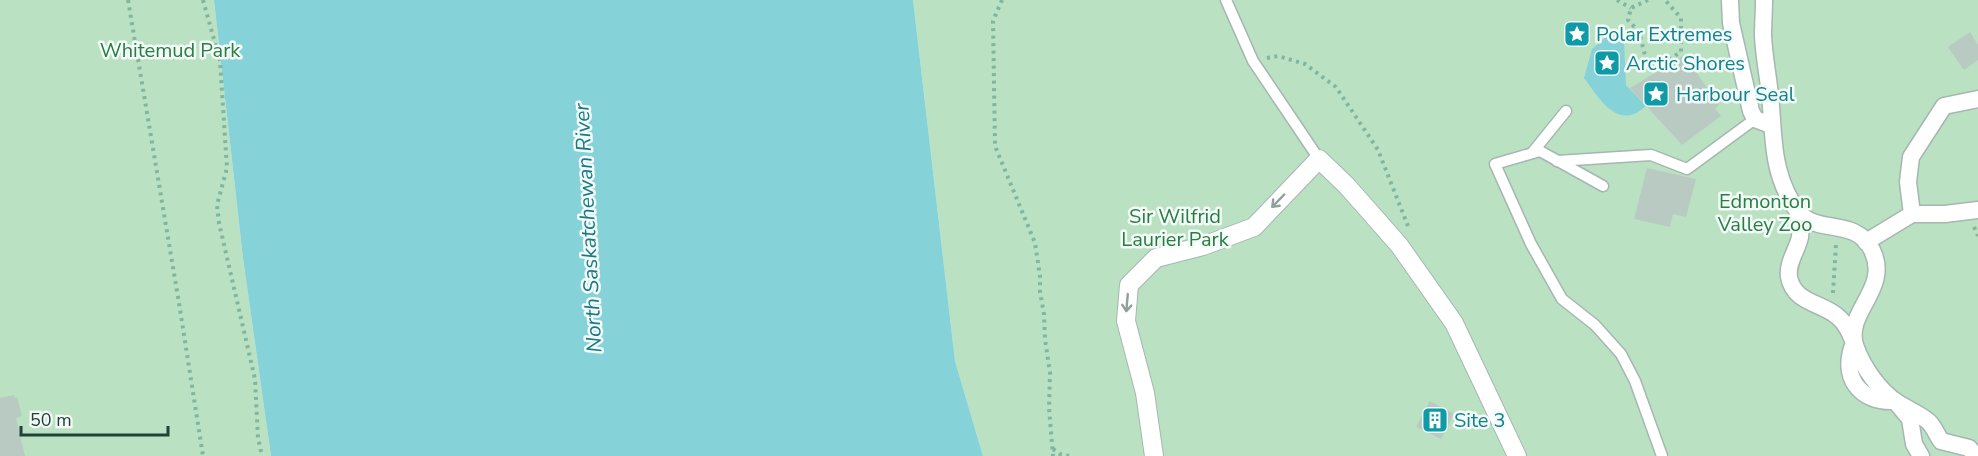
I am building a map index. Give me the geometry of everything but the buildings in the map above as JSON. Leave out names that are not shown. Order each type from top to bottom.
[{"type":"street","points":[[1730,0],[1731,23],[1751,111],[1763,122],[1789,197],[1799,214],[1815,224],[1839,226],[1848,230],[1866,242],[1872,251],[1877,279],[1860,313],[1855,328],[1854,343]]},
{"type":"street","points":[[1763,122],[1771,98],[1763,36],[1764,0]]},
{"type":"street","points":[[1912,213],[1908,182],[1911,157],[1944,106],[1978,99]]},
{"type":"street","points":[[1154,456],[1145,393],[1126,321],[1129,285],[1156,258],[1203,246],[1254,226],[1319,159],[1347,186],[1399,245],[1454,323],[1517,456]]},
{"type":"street","points":[[1866,242],[1912,213],[1945,214],[1978,210]]},
{"type":"street","points":[[1799,214],[1800,236],[1790,263],[1790,279],[1799,295],[1806,301],[1832,312],[1844,322],[1871,375],[1910,419],[1914,444],[1921,456]]},
{"type":"street","points":[[1895,401],[1929,422],[1941,441],[1969,448],[1976,456]]},
{"type":"lane","points":[[1226,0],[1253,61],[1319,159]]},
{"type":"lane","points":[[1532,153],[1566,111]]},
{"type":"lane","points":[[1557,161],[1651,155],[1687,169],[1763,122]]},
{"type":"lane","points":[[1603,186],[1540,151],[1495,164],[1533,249],[1562,299],[1595,325],[1621,354],[1635,381],[1662,456]]},
{"type":"path","points":[[128,0],[203,456]]},
{"type":"path","points":[[203,0],[220,61],[227,168],[217,205],[219,223],[255,379],[258,438],[262,456]]},
{"type":"path","points":[[1002,0],[993,21],[995,146],[1035,243],[1044,314],[1044,339],[1050,373],[1049,408],[1053,456]]},
{"type":"path","points":[[1617,0],[1631,8]]},
{"type":"path","points":[[1631,8],[1648,0]]},
{"type":"path","points":[[1631,8],[1628,20],[1639,32],[1647,63],[1655,68],[1681,52],[1681,18],[1665,0]]},
{"type":"path","points":[[1832,312],[1839,226]]},
{"type":"path","points":[[1052,448],[1060,454],[1069,456]]},
{"type":"green space","name":"Whitemud Park","points":[[0,0],[214,0],[243,258],[271,456],[0,456]]},
{"type":"green space","points":[[913,0],[1978,0],[1978,456],[983,456],[955,361]]},
{"type":"water","name":"North Saskatchewan River","points":[[214,0],[913,0],[955,361],[983,456],[271,456],[243,258]]},
{"type":"water","name":"Arctic Shores","points":[[1606,37],[1624,41],[1626,85],[1646,106],[1636,113],[1626,116],[1611,110],[1584,78],[1592,49]]},
{"type":"place","name":"Polar Extremes","points":[[1577,34]]},
{"type":"place","name":"Arctic Shores","points":[[1607,63]]},
{"type":"place","name":"Harbour Seal","points":[[1656,94]]},
{"type":"place","name":"Site 3","points":[[1435,420]]},
{"type":"park label","name":"Edmonton Valley Zoo","points":[[1765,212]]},
{"type":"park label","name":"Sir Wilfrid Laurier Park","points":[[1175,228]]}]
